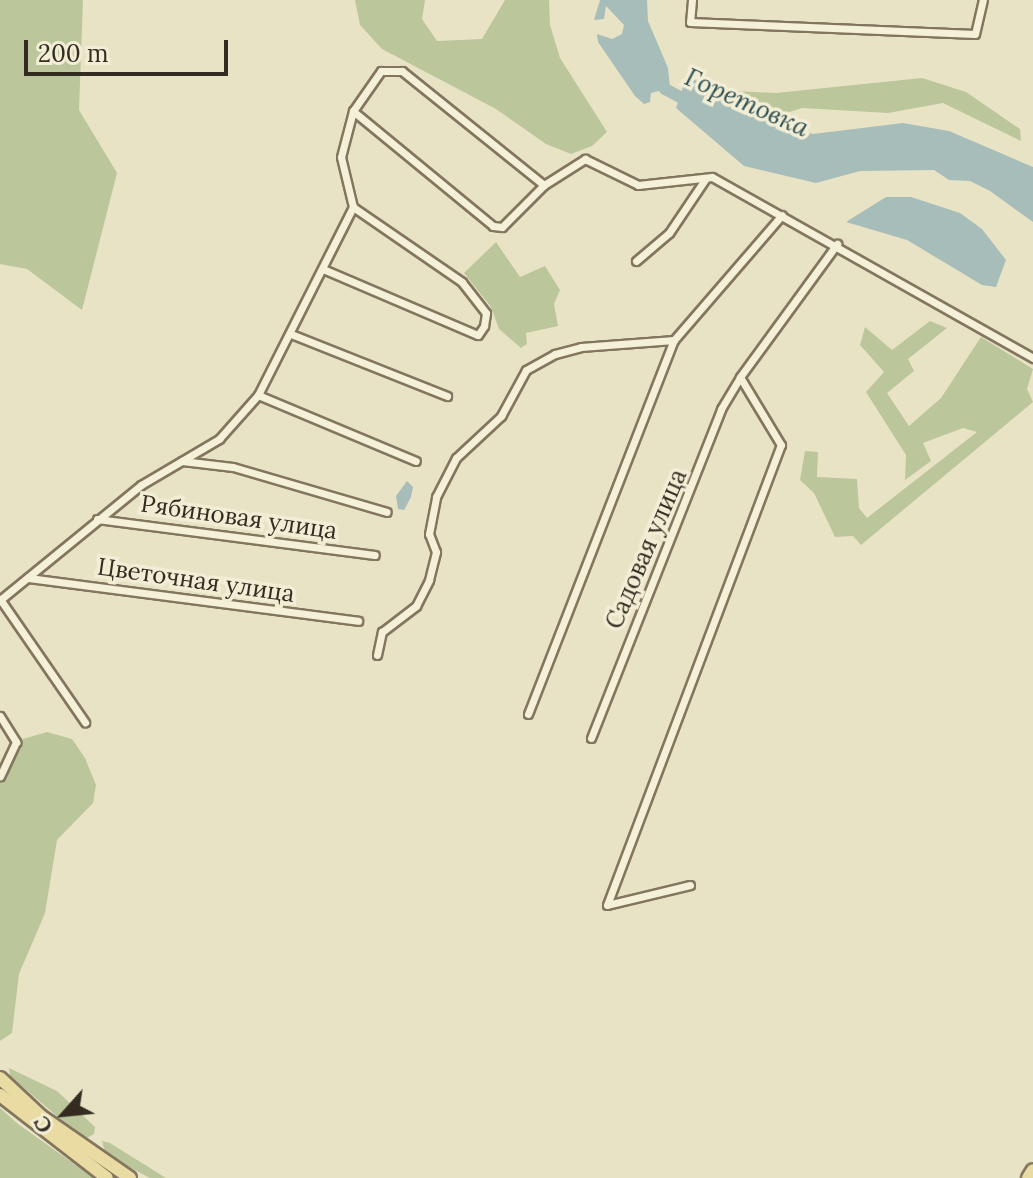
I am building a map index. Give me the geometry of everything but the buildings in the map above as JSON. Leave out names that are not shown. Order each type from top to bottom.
[{"type":"main road","points":[[0,1078],[54,1126],[130,1178]]},
{"type":"main road","points":[[0,1095],[107,1178]]},
{"type":"main road","points":[[1028,1178],[1033,1170]]},
{"type":"street","points":[[692,0],[690,22],[975,34],[983,0]]},
{"type":"street","points":[[85,722],[0,600],[97,519],[219,439],[258,395],[353,207],[341,157],[353,111],[381,71],[402,71],[544,185]]},
{"type":"street","points":[[353,111],[493,226],[502,227],[544,185],[585,159],[638,185],[706,178],[837,244],[1033,358]]},
{"type":"street","points":[[636,261],[669,233],[706,178]]},
{"type":"street","points":[[323,269],[478,335],[486,313],[462,282],[353,207]]},
{"type":"street","points":[[528,714],[674,340],[782,215]]},
{"type":"street","name":"Садовая улица","points":[[591,738],[721,409],[740,377],[837,244]]},
{"type":"street","points":[[291,334],[447,396]]},
{"type":"street","points":[[377,655],[382,632],[416,606],[429,580],[436,552],[429,534],[436,497],[456,458],[501,416],[526,370],[555,354],[581,347],[674,340]]},
{"type":"street","points":[[690,885],[607,905],[781,445],[740,377]]},
{"type":"street","points":[[258,395],[416,461]]},
{"type":"street","points":[[182,461],[233,467],[387,512]]},
{"type":"street","name":"Рябиновая улица","points":[[97,519],[375,555]]},
{"type":"street","name":"Цветочная улица","points":[[28,578],[358,621]]},
{"type":"street","points":[[0,716],[16,742],[0,777]]},
{"type":"green space","points":[[0,0],[83,0],[79,110],[117,173],[82,310],[27,269],[0,264]]},
{"type":"green space","points":[[355,0],[425,0],[422,19],[437,41],[482,39],[505,0],[549,0],[550,25],[560,58],[607,132],[592,146],[571,154],[546,144],[496,109],[382,49],[360,25]]},
{"type":"green space","points":[[922,78],[966,92],[1020,129],[1021,141],[943,103],[888,113],[802,108],[786,113],[734,91],[776,93]]},
{"type":"green space","points":[[496,242],[520,277],[545,266],[560,290],[554,304],[558,326],[526,333],[527,344],[521,348],[499,329],[491,307],[464,273]]},
{"type":"green space","points":[[930,321],[947,328],[908,359],[914,371],[887,393],[909,426],[941,398],[981,337],[1033,369],[1027,389],[1033,402],[861,545],[853,536],[835,537],[814,493],[800,480],[805,451],[818,452],[817,477],[857,479],[859,508],[867,518],[977,432],[963,428],[923,443],[931,461],[905,480],[906,455],[866,392],[884,372],[860,345],[865,327],[892,350]]},
{"type":"green space","points":[[47,732],[72,739],[85,758],[96,785],[93,803],[57,840],[45,913],[19,974],[12,1033],[0,1041],[0,781],[23,739]]},
{"type":"green space","points":[[9,1068],[57,1091],[95,1127],[94,1134],[85,1139],[72,1129],[10,1076]]},
{"type":"green space","points":[[0,1108],[18,1124],[94,1178],[0,1178]]},
{"type":"green space","points":[[102,1141],[166,1178],[150,1178],[131,1168],[105,1152]]},
{"type":"water","points":[[600,0],[647,0],[648,21],[668,68],[670,88],[651,93],[650,102],[644,104],[635,96],[598,42],[597,34],[612,39],[622,34],[624,25],[606,6],[604,19],[594,20]]},
{"type":"water","points":[[694,80],[715,84],[748,113],[813,134],[903,123],[949,131],[1033,167],[1033,222],[990,191],[970,181],[949,180],[934,170],[860,171],[816,183],[744,166],[676,108],[684,84]]},
{"type":"water","points":[[886,197],[911,197],[960,213],[982,229],[1006,260],[996,287],[982,285],[907,240],[846,222]]},
{"type":"water","points":[[407,481],[413,487],[411,497],[404,510],[398,509],[396,496]]},
{"type":"waterway","name":"Горетовка","points":[[660,76],[665,89],[693,104]]}]
